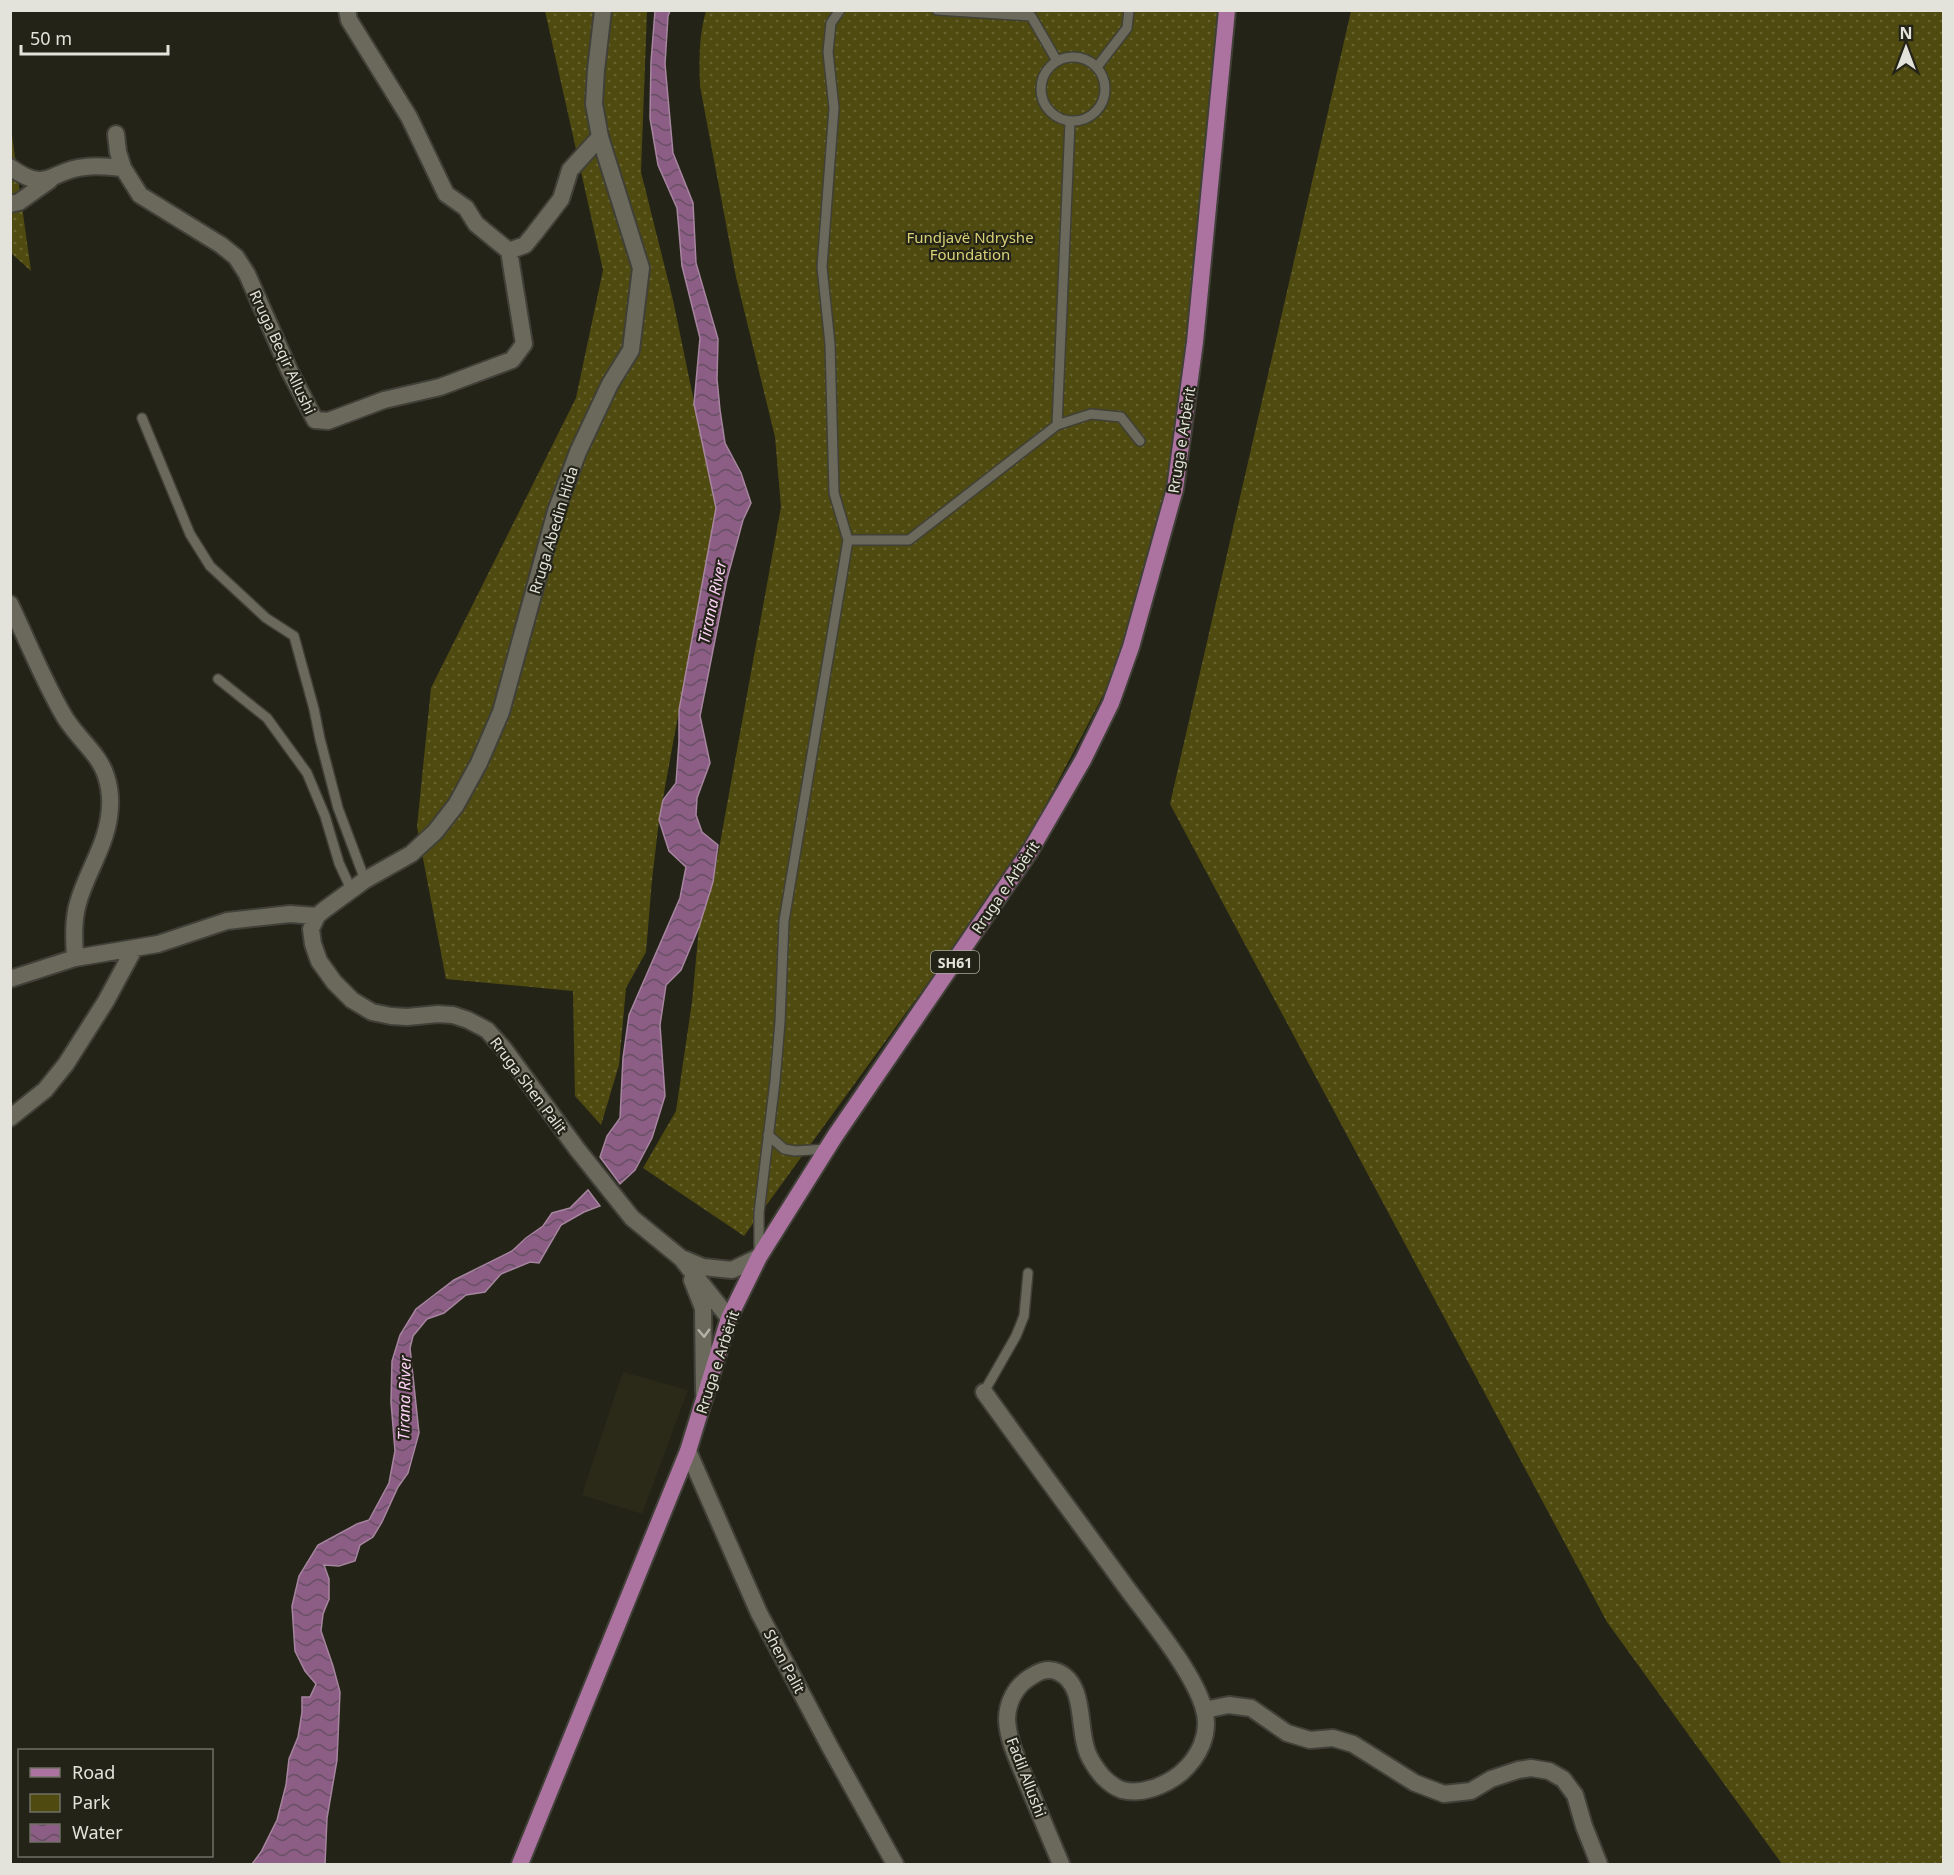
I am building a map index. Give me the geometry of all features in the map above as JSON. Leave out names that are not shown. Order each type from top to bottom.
[{"type":"main road","name":"Rruga e Arbërit","points":[[520,1864],[688,1451],[729,1318],[759,1257],[827,1149],[1030,851],[1083,760],[1111,703],[1131,647],[1175,489],[1195,342],[1227,10]]},
{"type":"street","points":[[347,10],[349,20],[410,117],[446,194],[466,208],[476,224],[509,251],[525,245],[534,234],[561,199],[570,170],[600,137]]},
{"type":"street","name":"Rruga Abedin Hida","points":[[317,916],[358,885],[411,854],[435,832],[456,806],[479,763],[501,712],[556,511],[578,452],[610,384],[631,350],[641,268],[600,137],[594,104],[603,10]]},
{"type":"street","name":"Rruga Beqir Allushi","points":[[116,134],[123,168],[140,195],[221,244],[236,257],[247,274],[290,372],[315,420],[328,421],[384,400],[440,387],[513,360],[524,344],[509,251]]},
{"type":"street","points":[[10,204],[19,202],[70,169],[86,166],[123,168]]},
{"type":"street","points":[[10,167],[24,177],[38,181],[53,178]]},
{"type":"street","points":[[10,604],[56,702],[79,737],[98,759],[106,775],[110,793],[109,817],[78,903],[74,928],[75,957]]},
{"type":"street","points":[[10,979],[75,957],[158,944],[227,921],[290,914],[317,916]]},
{"type":"street","name":"Rruga Shen Palit","points":[[317,916],[311,929],[319,961],[334,982],[352,1000],[372,1012],[407,1017],[438,1014],[453,1016],[468,1020],[487,1030],[504,1049],[577,1149],[632,1218],[681,1258],[729,1318]]},
{"type":"street","points":[[10,1118],[45,1090],[66,1064],[111,992],[134,949]]},
{"type":"street","points":[[681,1258],[704,1267],[732,1270],[759,1257]]},
{"type":"street","points":[[681,1258],[703,1308],[704,1399]]},
{"type":"street","name":"Fadil Allushi","points":[[984,1392],[1157,1629],[1196,1690],[1204,1710],[1206,1727],[1204,1742],[1196,1756],[1180,1774],[1150,1790],[1135,1792],[1120,1789],[1108,1782],[1097,1770],[1088,1754],[1077,1695],[1070,1682],[1060,1673],[1051,1670],[1039,1671],[1024,1681],[1014,1692],[1007,1720],[1020,1766],[1061,1864]]},
{"type":"street","name":"Shen Palit","points":[[688,1451],[759,1612],[895,1864]]},
{"type":"street","points":[[1204,1710],[1229,1705],[1251,1708],[1287,1733],[1310,1740],[1333,1738],[1353,1744],[1414,1784],[1444,1794],[1471,1791],[1491,1779],[1518,1770],[1531,1768],[1549,1771],[1563,1779],[1575,1795],[1599,1864]]},
{"type":"lane","points":[[759,1257],[759,1213],[780,1022],[784,921],[848,540],[834,493],[830,345],[822,267],[834,108],[828,52],[831,23],[840,10]]},
{"type":"lane","points":[[937,10],[1031,16],[1057,61]]},
{"type":"lane","points":[[1097,67],[1127,28],[1129,10]]},
{"type":"lane","points":[[1067,57],[1088,60],[1097,67],[1106,87],[1105,98],[1100,108],[1092,116],[1082,121],[1070,122],[1052,114],[1045,106],[1041,96],[1043,76],[1049,68],[1057,61],[1067,57]]},
{"type":"lane","points":[[1057,425],[1070,122]]},
{"type":"lane","points":[[848,540],[909,540],[1057,425],[1091,414],[1121,417],[1140,441]]},
{"type":"lane","points":[[142,418],[190,534],[210,566],[266,618],[294,636],[358,885]]},
{"type":"lane","points":[[219,679],[267,718],[307,773],[325,816],[339,863],[358,885]]},
{"type":"lane","points":[[768,1135],[784,1149],[795,1151],[827,1149]]},
{"type":"lane","points":[[984,1392],[1016,1336],[1024,1316],[1028,1273]]},
{"type":"shaded area","points":[[623,1372],[688,1390],[642,1514],[582,1495]]},
{"type":"green space","points":[[545,11],[647,11],[641,172],[673,300],[716,508],[659,820],[646,952],[626,988],[619,1065],[601,1125],[575,1096],[573,991],[446,979],[417,827],[431,688],[576,398],[603,270]]},
{"type":"green space","name":"Fundjavë Ndryshe Foundation","points":[[706,11],[1235,11],[1170,489],[1118,667],[1034,827],[951,951],[744,1236],[643,1168],[676,1111],[692,1002],[699,927],[713,882],[781,507],[775,437],[736,277],[700,86],[700,48]]},
{"type":"green space","points":[[1351,11],[1943,11],[1943,1864],[1782,1864],[1607,1622],[1170,804]]},
{"type":"green space","points":[[11,128],[31,271],[11,253]]},
{"type":"water","name":"Tirana River","points":[[655,11],[670,11],[665,64],[673,153],[693,203],[696,263],[718,339],[717,379],[725,443],[741,473],[751,503],[743,520],[727,579],[700,716],[710,763],[697,798],[696,815],[702,832],[718,845],[713,882],[699,927],[681,970],[666,985],[660,1025],[665,1096],[652,1138],[635,1170],[620,1184],[600,1157],[607,1136],[620,1118],[623,1058],[629,1015],[680,898],[686,867],[669,851],[659,820],[663,800],[676,783],[679,710],[716,508],[694,404],[700,338],[682,266],[677,208],[658,165],[650,118]]},
{"type":"water","name":"Tirana River","points":[[588,1190],[600,1206],[561,1225],[539,1263],[530,1262],[501,1274],[485,1292],[466,1295],[444,1313],[427,1319],[413,1336],[410,1348],[419,1433],[408,1473],[398,1487],[373,1537],[360,1545],[355,1561],[339,1566],[324,1565],[329,1579],[329,1599],[323,1614],[321,1631],[340,1692],[337,1760],[327,1818],[325,1864],[252,1864],[261,1852],[277,1820],[286,1785],[289,1759],[298,1737],[302,1697],[310,1697],[316,1684],[305,1671],[295,1651],[292,1606],[299,1576],[318,1545],[369,1520],[389,1483],[395,1451],[391,1402],[392,1361],[400,1335],[416,1309],[454,1280],[512,1251],[543,1226],[552,1213],[570,1208]]}]
